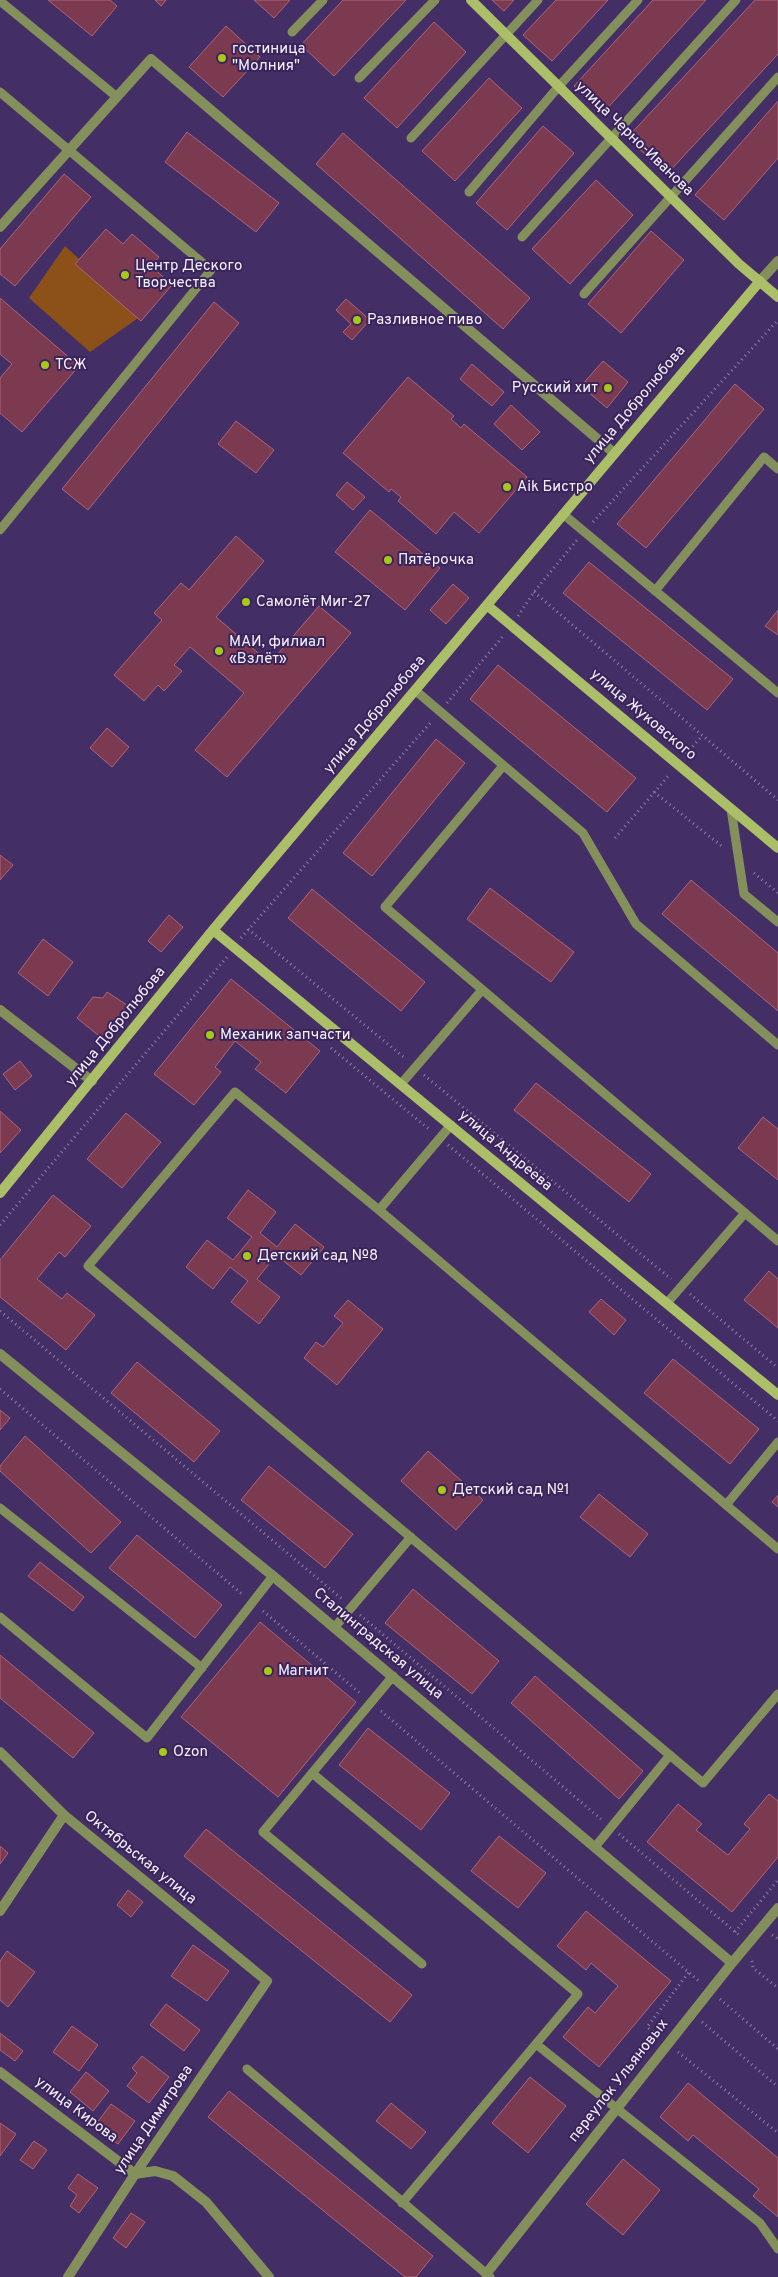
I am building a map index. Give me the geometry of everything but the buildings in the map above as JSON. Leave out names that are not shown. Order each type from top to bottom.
[{"type":"street","name":"улица Черно-Иванова","points":[[471,0],[671,197],[778,297]]},
{"type":"street","points":[[0,227],[151,59],[614,453]]},
{"type":"street","name":"улица Добролюбова","points":[[0,1193],[213,930],[778,261]]},
{"type":"street","name":"улица Жуковского","points":[[488,606],[778,848]]},
{"type":"street","name":"улица Андреева","points":[[213,930],[778,1395]]},
{"type":"street","points":[[0,1010],[92,1081]]},
{"type":"street","name":"Сталинградская улица","points":[[0,1354],[273,1576],[732,1963]]},
{"type":"street","name":"Октябрьская улица","points":[[0,1752],[64,1815],[267,1981]]},
{"type":"street","points":[[0,1911],[64,1815]]},
{"type":"street","name":"переулок Ульяновых","points":[[488,2275],[617,2107],[778,1908]]},
{"type":"street","name":"улица Димитрова","points":[[68,2277],[134,2174],[267,1981]]},
{"type":"street","name":"улица Кирова","points":[[0,2072],[134,2174]]},
{"type":"street","points":[[134,2174],[155,2172],[173,2176],[180,2181],[206,2202],[269,2277]]},
{"type":"lane","points":[[292,32],[323,0]]},
{"type":"lane","points":[[358,78],[435,0]]},
{"type":"lane","points":[[410,138],[538,0]]},
{"type":"lane","points":[[469,192],[559,86],[638,0]]},
{"type":"lane","points":[[522,237],[610,137],[736,0]]},
{"type":"lane","points":[[0,1],[117,97]]},
{"type":"lane","points":[[584,294],[778,77]]},
{"type":"lane","points":[[0,92],[211,270],[0,530]]},
{"type":"lane","points":[[655,591],[764,457],[778,469]]},
{"type":"lane","points":[[563,514],[778,693]]},
{"type":"lane","points":[[416,691],[583,833],[636,924],[778,1045]]},
{"type":"lane","points":[[503,766],[385,907],[778,1241]]},
{"type":"lane","points":[[731,809],[744,894],[778,922]]},
{"type":"lane","points":[[401,1084],[482,990]]},
{"type":"lane","points":[[778,1549],[379,1210],[235,1092],[88,1266],[703,1783],[778,1694]]},
{"type":"lane","points":[[379,1210],[451,1126]]},
{"type":"lane","points":[[667,1303],[745,1213]]},
{"type":"lane","points":[[726,1505],[778,1442]]},
{"type":"lane","points":[[0,1508],[202,1668]]},
{"type":"lane","points":[[334,1628],[411,1537]]},
{"type":"lane","points":[[0,1617],[147,1738],[273,1576]]},
{"type":"lane","points":[[392,1676],[263,1832],[422,1964]]},
{"type":"lane","points":[[595,1847],[670,1755]]},
{"type":"lane","points":[[312,1773],[578,1994],[402,2203]]},
{"type":"lane","points":[[536,2044],[760,2223],[778,2249]]},
{"type":"lane","points":[[247,2069],[488,2275]]},
{"type":"path","points":[[0,1225],[225,959],[248,929],[440,712],[512,625],[534,592],[584,532],[778,320]]},
{"type":"path","points":[[534,592],[778,800]]},
{"type":"path","points":[[615,838],[702,736]]},
{"type":"path","points":[[654,792],[778,893]]},
{"type":"path","points":[[248,929],[778,1368]]},
{"type":"path","points":[[225,959],[233,966]]},
{"type":"path","points":[[325,1042],[778,1421]]},
{"type":"path","points":[[0,1311],[748,1943],[753,1968],[778,1988]]},
{"type":"path","points":[[0,1389],[778,2049]]},
{"type":"path","points":[[735,1932],[778,1880]]},
{"type":"path","points":[[689,1972],[648,2027],[778,2133]]},
{"type":"path","points":[[692,2014],[778,2087]]},
{"type":"shaded area","points":[[65,246],[141,316],[90,352],[29,298]]},
{"type":"place","name":"гостиница \"Молния\"","points":[[222,58]]},
{"type":"place","name":"Центр Деского Творчества","points":[[125,275]]},
{"type":"place","name":"Разливное пиво","points":[[357,320]]},
{"type":"place","name":"ТСЖ","points":[[45,365]]},
{"type":"place","name":"Русский хит","points":[[608,388]]},
{"type":"place","name":"Aik Бистро","points":[[507,487]]},
{"type":"place","name":"Пятёрочка","points":[[388,560]]},
{"type":"place","name":"Самолёт Миг-27","points":[[246,602]]},
{"type":"place","name":"МАИ, филиал «Взлёт»","points":[[219,651]]},
{"type":"place","name":"Механик запчасти","points":[[210,1035]]},
{"type":"place","name":"Детский сад №8","points":[[247,1256]]},
{"type":"place","name":"Детский сад №1","points":[[442,1490]]},
{"type":"place","name":"Магнит","points":[[268,1671]]},
{"type":"place","name":"Ozon","points":[[163,1752]]}]
